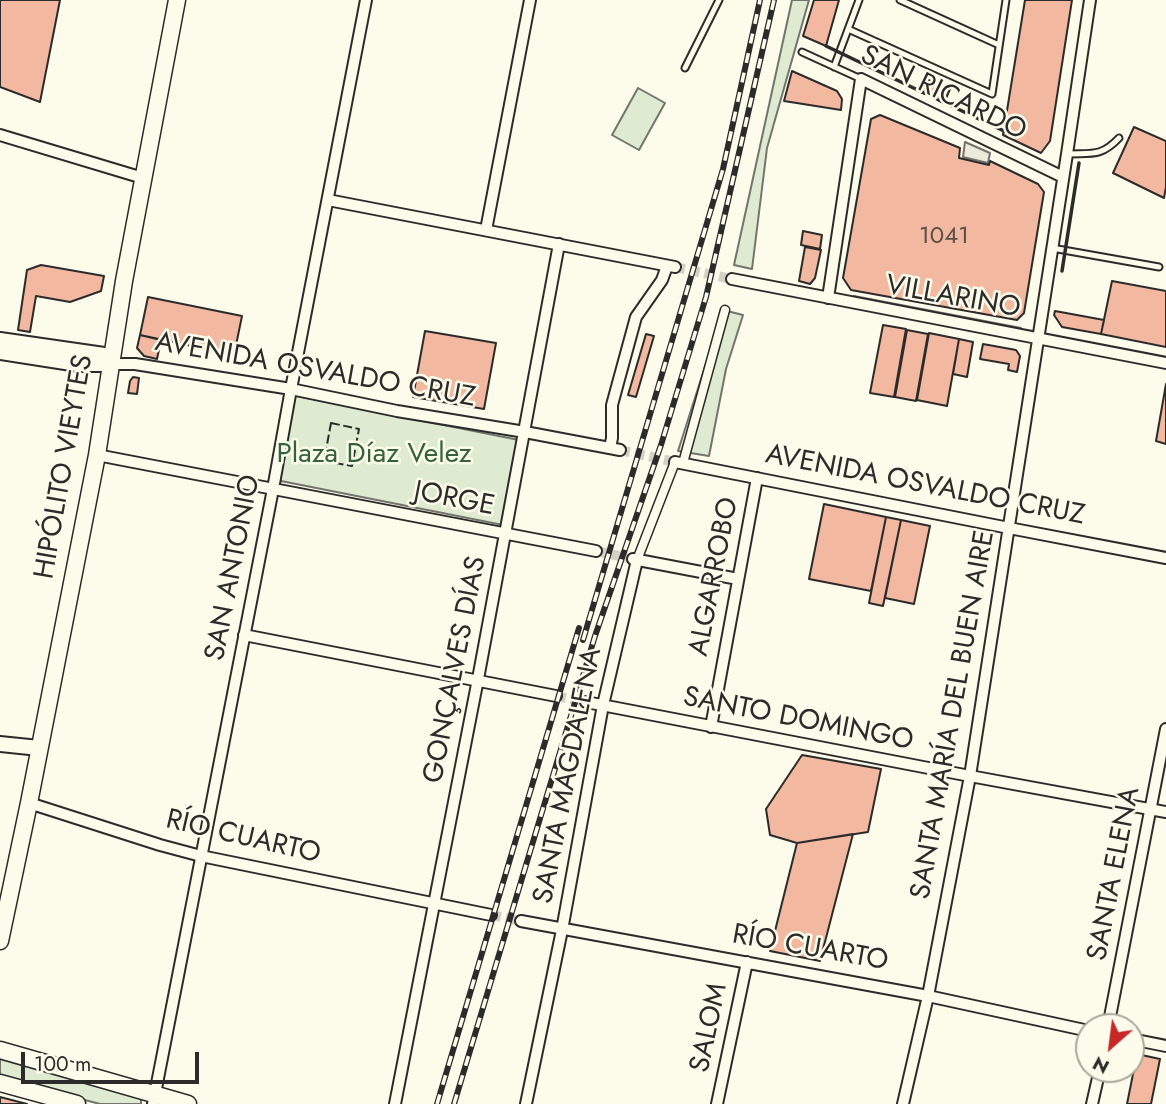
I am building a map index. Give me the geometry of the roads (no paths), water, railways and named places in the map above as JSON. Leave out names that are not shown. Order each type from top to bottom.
[{"type":"main road","name":"HIPÓLITO VIEYTES","points":[[0,942],[97,455],[110,360],[177,0]]},
{"type":"main road","points":[[0,1050],[154,1099],[188,1104]]},
{"type":"main road","points":[[0,1083],[77,1104]]},
{"type":"street","name":"SAN ANTONIO","points":[[154,1099],[366,0]]},
{"type":"street","points":[[486,230],[530,0]]},
{"type":"street","name":"SANTA MARÍA DEL BUEN AIRE","points":[[903,1104],[928,996],[970,776],[1090,0]]},
{"type":"street","points":[[828,298],[861,79]]},
{"type":"street","name":"SAN RICARDO","points":[[861,79],[1063,177]]},
{"type":"street","points":[[0,135],[143,178]]},
{"type":"street","points":[[328,200],[559,244]]},
{"type":"street","name":"AVENIDA OSVALDO CRUZ","points":[[0,340],[291,389],[397,411],[615,449],[612,438],[612,405],[636,317],[671,266],[559,244]]},
{"type":"street","name":"GONÇALVES DÍAS","points":[[395,1104],[506,534],[559,244]]},
{"type":"street","name":"VILLARINO","points":[[732,279],[1166,363]]},
{"type":"street","name":"SANTA MAGDALENA","points":[[526,1104],[562,930],[603,705],[635,559],[679,462],[725,310]]},
{"type":"street","name":"AVENIDA OSVALDO CRUZ","points":[[0,352],[78,364],[110,360]]},
{"type":"street","name":"JORGE","points":[[97,455],[596,551]]},
{"type":"street","name":"AVENIDA OSVALDO CRUZ","points":[[679,462],[1166,558]]},
{"type":"street","name":"ALGARROBO","points":[[711,727],[757,478]]},
{"type":"street","points":[[635,559],[738,579]]},
{"type":"street","points":[[244,635],[556,696]]},
{"type":"street","name":"SANTO DOMINGO","points":[[586,702],[1166,812]]},
{"type":"street","name":"SANTA ELENA","points":[[1111,1013],[1166,729]]},
{"type":"street","points":[[0,744],[39,748]]},
{"type":"street","name":"RÍO CUARTO","points":[[29,803],[201,856],[491,915]]},
{"type":"street","name":"RÍO CUARTO","points":[[521,921],[928,996],[1075,1028]]},
{"type":"street","name":"SALOM","points":[[717,1104],[747,962]]},
{"type":"street","points":[[1145,1042],[1166,1046]]},
{"type":"street","points":[[1092,1104],[1097,1083]]},
{"type":"lane","points":[[685,68],[719,0]]},
{"type":"lane","points":[[834,67],[859,0]]},
{"type":"lane","points":[[900,0],[999,45]]},
{"type":"lane","points":[[848,29],[992,94],[1006,0]]},
{"type":"lane","name":"SAN RICARDO","points":[[802,52],[861,79]]},
{"type":"lane","points":[[1067,154],[1099,153],[1119,138]]},
{"type":"lane","points":[[1052,248],[1159,267]]},
{"type":"tunnel","points":[[675,267],[732,279]]},
{"type":"tunnel","points":[[620,450],[675,462]]},
{"type":"tunnel","points":[[596,551],[633,559]]},
{"type":"tunnel","points":[[556,696],[586,702]]},
{"type":"tunnel","points":[[491,915],[521,921]]},
{"type":"railway","points":[[583,640],[723,169],[760,0]]},
{"type":"railway","points":[[454,1104],[595,636],[661,445],[706,297],[774,0]]},
{"type":"railway","points":[[437,1104],[579,628]]},
{"type":"park label","name":"Plaza Díaz Velez","points":[[374,455]]}]
